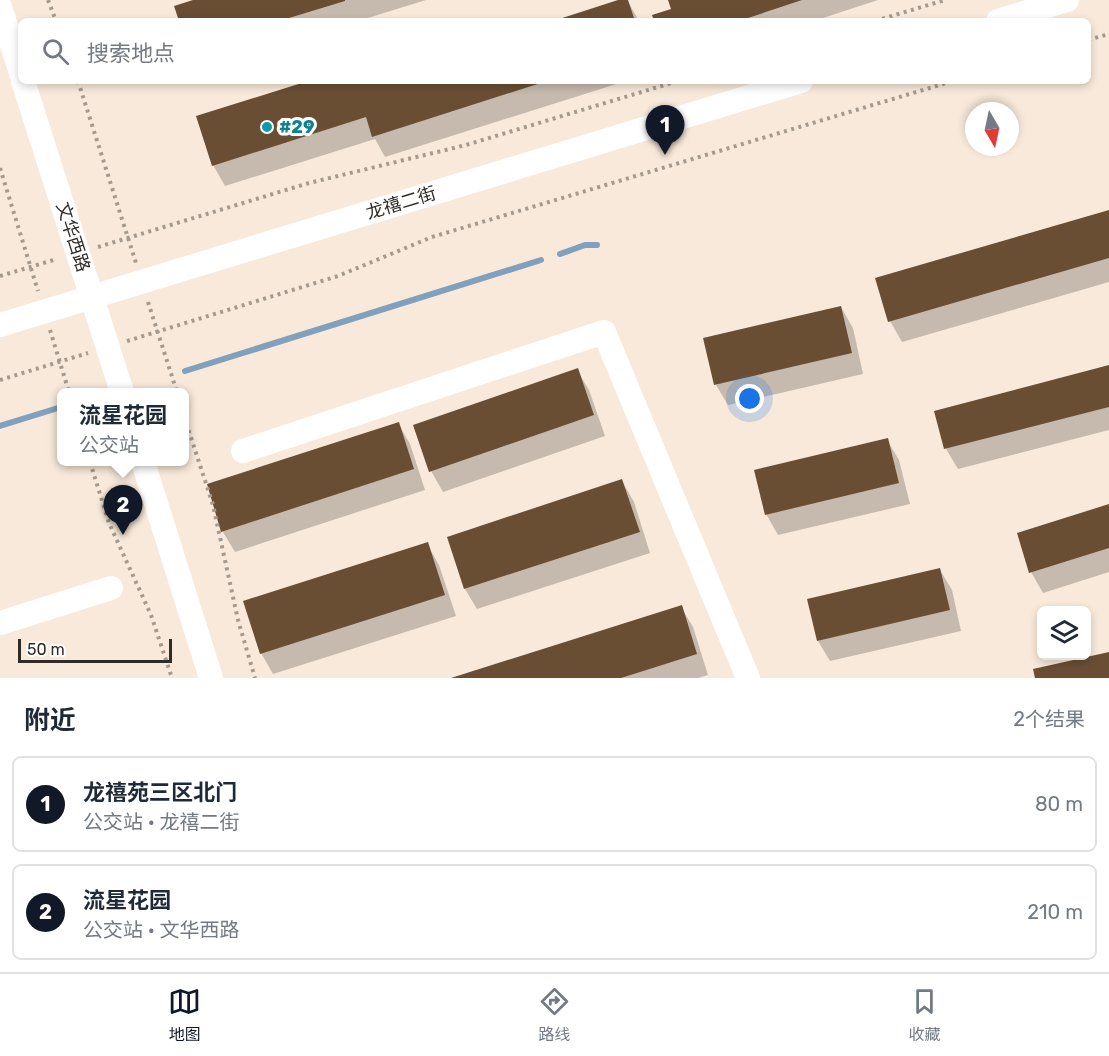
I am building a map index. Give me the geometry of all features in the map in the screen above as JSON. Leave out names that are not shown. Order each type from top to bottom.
[{"type":"street","points":[[1008,18],[1067,0]]},
{"type":"street","points":[[0,7],[18,64]]},
{"type":"street","name":"文华西路","points":[[24,84],[120,388]]},
{"type":"street","name":"龙禧二街","points":[[0,325],[791,84]]},
{"type":"street","points":[[243,451],[604,332],[748,678]]},
{"type":"street","points":[[144,466],[211,678]]},
{"type":"street","points":[[0,623],[111,588]]},
{"type":"path","points":[[48,0],[55,18]]},
{"type":"path","points":[[885,18],[945,0]]},
{"type":"path","points":[[1091,39],[1109,34]]},
{"type":"path","points":[[79,84],[120,213]]},
{"type":"path","points":[[137,235],[309,183],[466,145],[668,84]]},
{"type":"path","points":[[166,330],[338,276],[432,237],[943,84]]},
{"type":"path","points":[[0,168],[23,241]]},
{"type":"path","points":[[0,276],[22,270]]},
{"type":"path","points":[[166,360],[175,388]]},
{"type":"path","points":[[0,380],[50,365]]},
{"type":"path","points":[[189,431],[213,505],[238,620],[255,678]]},
{"type":"path","points":[[91,466],[109,522],[151,615],[172,678]]},
{"type":"building","points":[[193,0],[345,0],[289,18],[178,18],[174,6]]},
{"type":"building","points":[[618,0],[628,0],[634,18],[562,18]]},
{"type":"building","points":[[668,0],[802,0],[748,18],[653,18],[652,15],[671,9]]},
{"type":"building","name":"#29","points":[[298,84],[538,84],[372,137],[366,117],[212,166],[196,116]]},
{"type":"building","points":[[1109,210],[1109,258],[888,322],[875,278]]},
{"type":"building","points":[[841,306],[852,353],[714,385],[703,338]]},
{"type":"building","points":[[1109,365],[1109,407],[944,449],[934,411]]},
{"type":"building","points":[[578,368],[594,415],[429,472],[413,425]]},
{"type":"building","points":[[399,422],[414,469],[221,532],[207,484]]},
{"type":"building","points":[[888,438],[899,483],[765,515],[754,470]]},
{"type":"building","points":[[622,479],[640,532],[464,589],[447,537]]},
{"type":"building","points":[[1109,504],[1109,548],[1029,573],[1017,533]]},
{"type":"building","points":[[428,542],[445,595],[260,654],[243,601]]},
{"type":"building","points":[[940,568],[950,610],[817,641],[807,599]]},
{"type":"building","points":[[682,605],[697,654],[621,678],[451,678]]},
{"type":"building","points":[[1109,652],[1109,678],[1035,678],[1033,669],[1073,660],[1091,660],[1091,656]]},
{"type":"waterway","points":[[560,254],[585,245],[597,245]]},
{"type":"waterway","points":[[185,371],[541,260]]},
{"type":"waterway","points":[[0,426],[57,408]]},
{"type":"place","name":"#29","points":[[267,127]]},
{"type":"place","name":"龙禧苑三区北门","points":[[665,155]]},
{"type":"place","name":"流星花园","points":[[123,535]]}]
